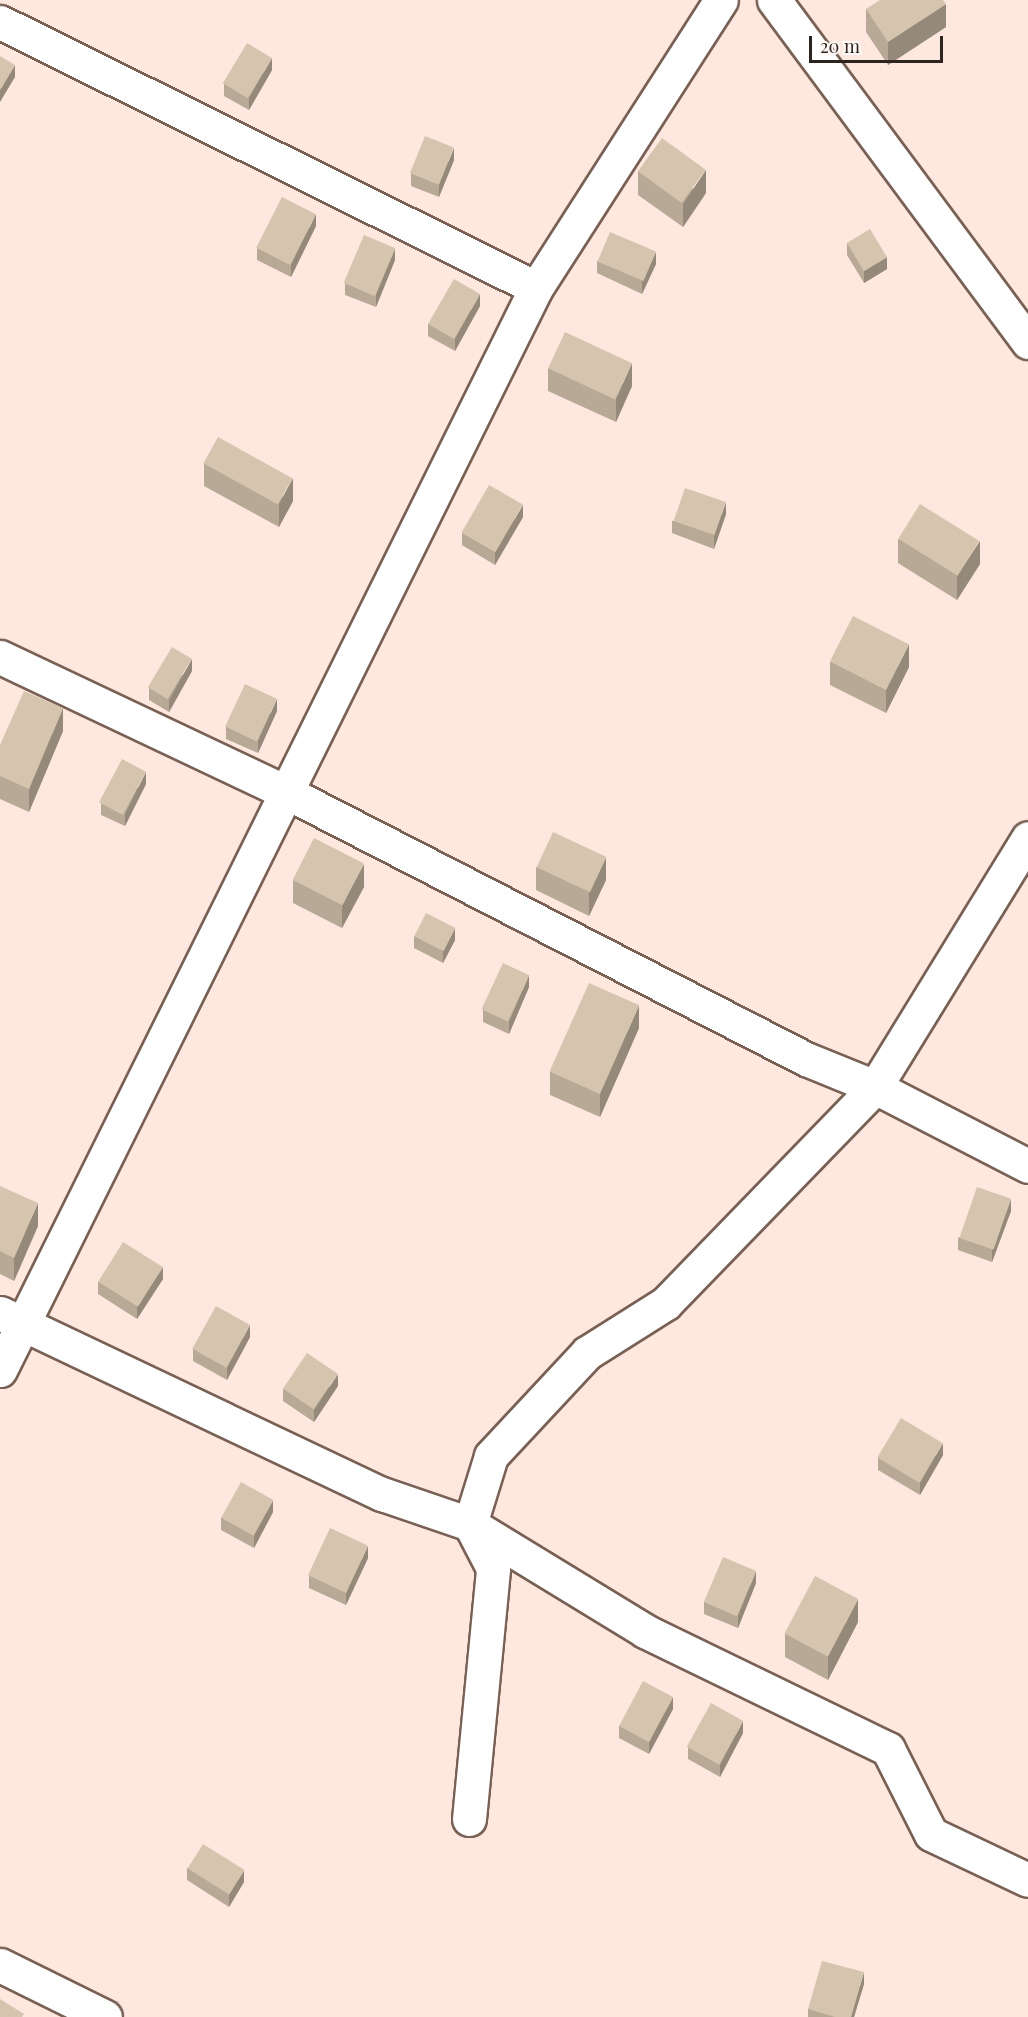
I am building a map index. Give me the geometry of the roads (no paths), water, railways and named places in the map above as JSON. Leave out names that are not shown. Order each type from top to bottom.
[{"type":"lane","points":[[0,1370],[11,1319],[284,791],[536,288],[721,0]]},
{"type":"lane","points":[[774,0],[1028,342]]},
{"type":"lane","points":[[0,22],[536,288]]},
{"type":"lane","points":[[0,657],[284,791],[806,1059],[875,1087],[1028,1166]]},
{"type":"lane","points":[[469,1820],[493,1568],[470,1524],[491,1456],[587,1353],[666,1303],[875,1087],[1028,838]]},
{"type":"lane","points":[[11,1319],[382,1494],[470,1524],[645,1631],[888,1749],[931,1834],[1028,1880]]},
{"type":"lane","points":[[0,1965],[105,2017]]}]
